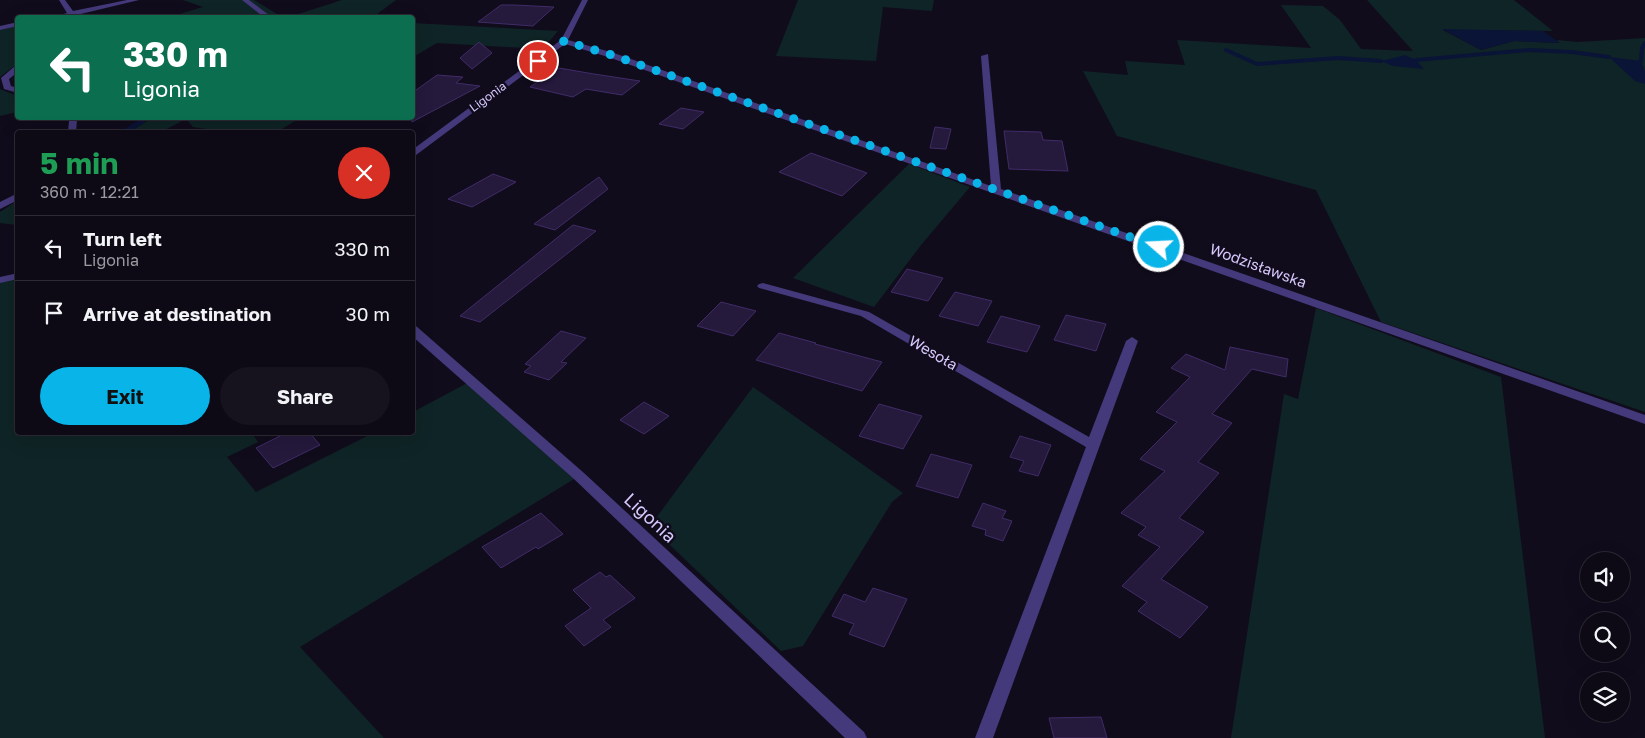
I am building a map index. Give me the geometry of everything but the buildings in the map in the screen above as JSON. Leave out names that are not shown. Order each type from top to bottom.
[{"type":"street","points":[[62,0],[70,15]]},
{"type":"street","points":[[75,15],[136,0]]},
{"type":"street","points":[[245,0],[266,15]]},
{"type":"street","points":[[564,41],[582,10],[585,0]]},
{"type":"street","points":[[0,28],[15,25]]},
{"type":"street","name":"Ligonia","points":[[415,153],[564,41]]},
{"type":"street","name":"Wodzisławska","points":[[564,41],[612,55],[1645,420]]},
{"type":"street","points":[[985,56],[996,190]]},
{"type":"street","points":[[15,70],[5,78],[7,87],[15,90]]},
{"type":"street","points":[[0,206],[15,198]]},
{"type":"street","points":[[0,280],[15,277]]},
{"type":"street","name":"Wesoła","points":[[763,286],[865,314],[1093,445]]},
{"type":"street","name":"Ligonia","points":[[415,332],[579,476],[858,738]]},
{"type":"street","points":[[984,738],[1132,341]]},
{"type":"green space","points":[[183,0],[254,0],[279,15],[176,15],[203,7]]},
{"type":"green space","points":[[342,0],[396,0],[376,15],[295,15]]},
{"type":"green space","points":[[798,0],[934,0],[932,11],[883,7],[876,61],[776,56]]},
{"type":"green space","points":[[1367,0],[1514,0],[1553,31],[1443,30],[1481,50],[1514,41],[1559,43],[1557,40],[1578,42],[1645,38],[1645,412],[1381,322],[1316,190],[1117,136],[1083,71],[1128,75],[1125,61],[1185,65],[1177,40],[1311,48],[1281,5],[1323,6],[1340,20],[1361,49],[1413,51]]},
{"type":"green space","points":[[415,23],[558,31],[543,49],[437,43],[415,56]]},
{"type":"green space","points":[[15,26],[15,66],[0,77],[0,30]]},
{"type":"green space","points":[[0,89],[15,95],[15,112],[0,116]]},
{"type":"green space","points":[[149,120],[184,120],[165,130],[132,130]]},
{"type":"green space","points":[[187,120],[297,120],[280,130],[214,130],[193,127]]},
{"type":"green space","points":[[909,164],[970,187],[921,245],[874,307],[793,278]]},
{"type":"green space","points":[[15,202],[15,225],[0,223],[0,212]]},
{"type":"green space","points":[[15,277],[15,435],[253,435],[258,442],[227,457],[256,492],[369,435],[415,435],[415,411],[471,381],[579,476],[300,647],[384,738],[0,738],[0,281]]},
{"type":"green space","points":[[1316,308],[1501,377],[1545,738],[1231,738],[1284,394],[1298,399]]},
{"type":"green space","points":[[753,387],[903,493],[892,502],[803,646],[781,651],[650,526]]},
{"type":"water","points":[[1442,29],[1543,31],[1560,43],[1514,41],[1481,50]]},
{"type":"water","points":[[1405,55],[1416,60],[1424,69],[1393,66],[1381,61]]},
{"type":"water","points":[[1609,57],[1641,61],[1645,71],[1645,84],[1635,81]]},
{"type":"waterway","points":[[1641,61],[1642,48],[1645,43]]},
{"type":"waterway","points":[[1226,50],[1257,64],[1338,58],[1381,61]]},
{"type":"waterway","points":[[1416,60],[1529,50],[1572,52],[1609,57]]},
{"type":"waterway","points":[[139,123],[144,120]]},
{"type":"waterway","points":[[127,130],[141,122]]},
{"type":"route","points":[[538,61],[564,41],[612,55],[775,114],[913,160],[1159,247]]}]
